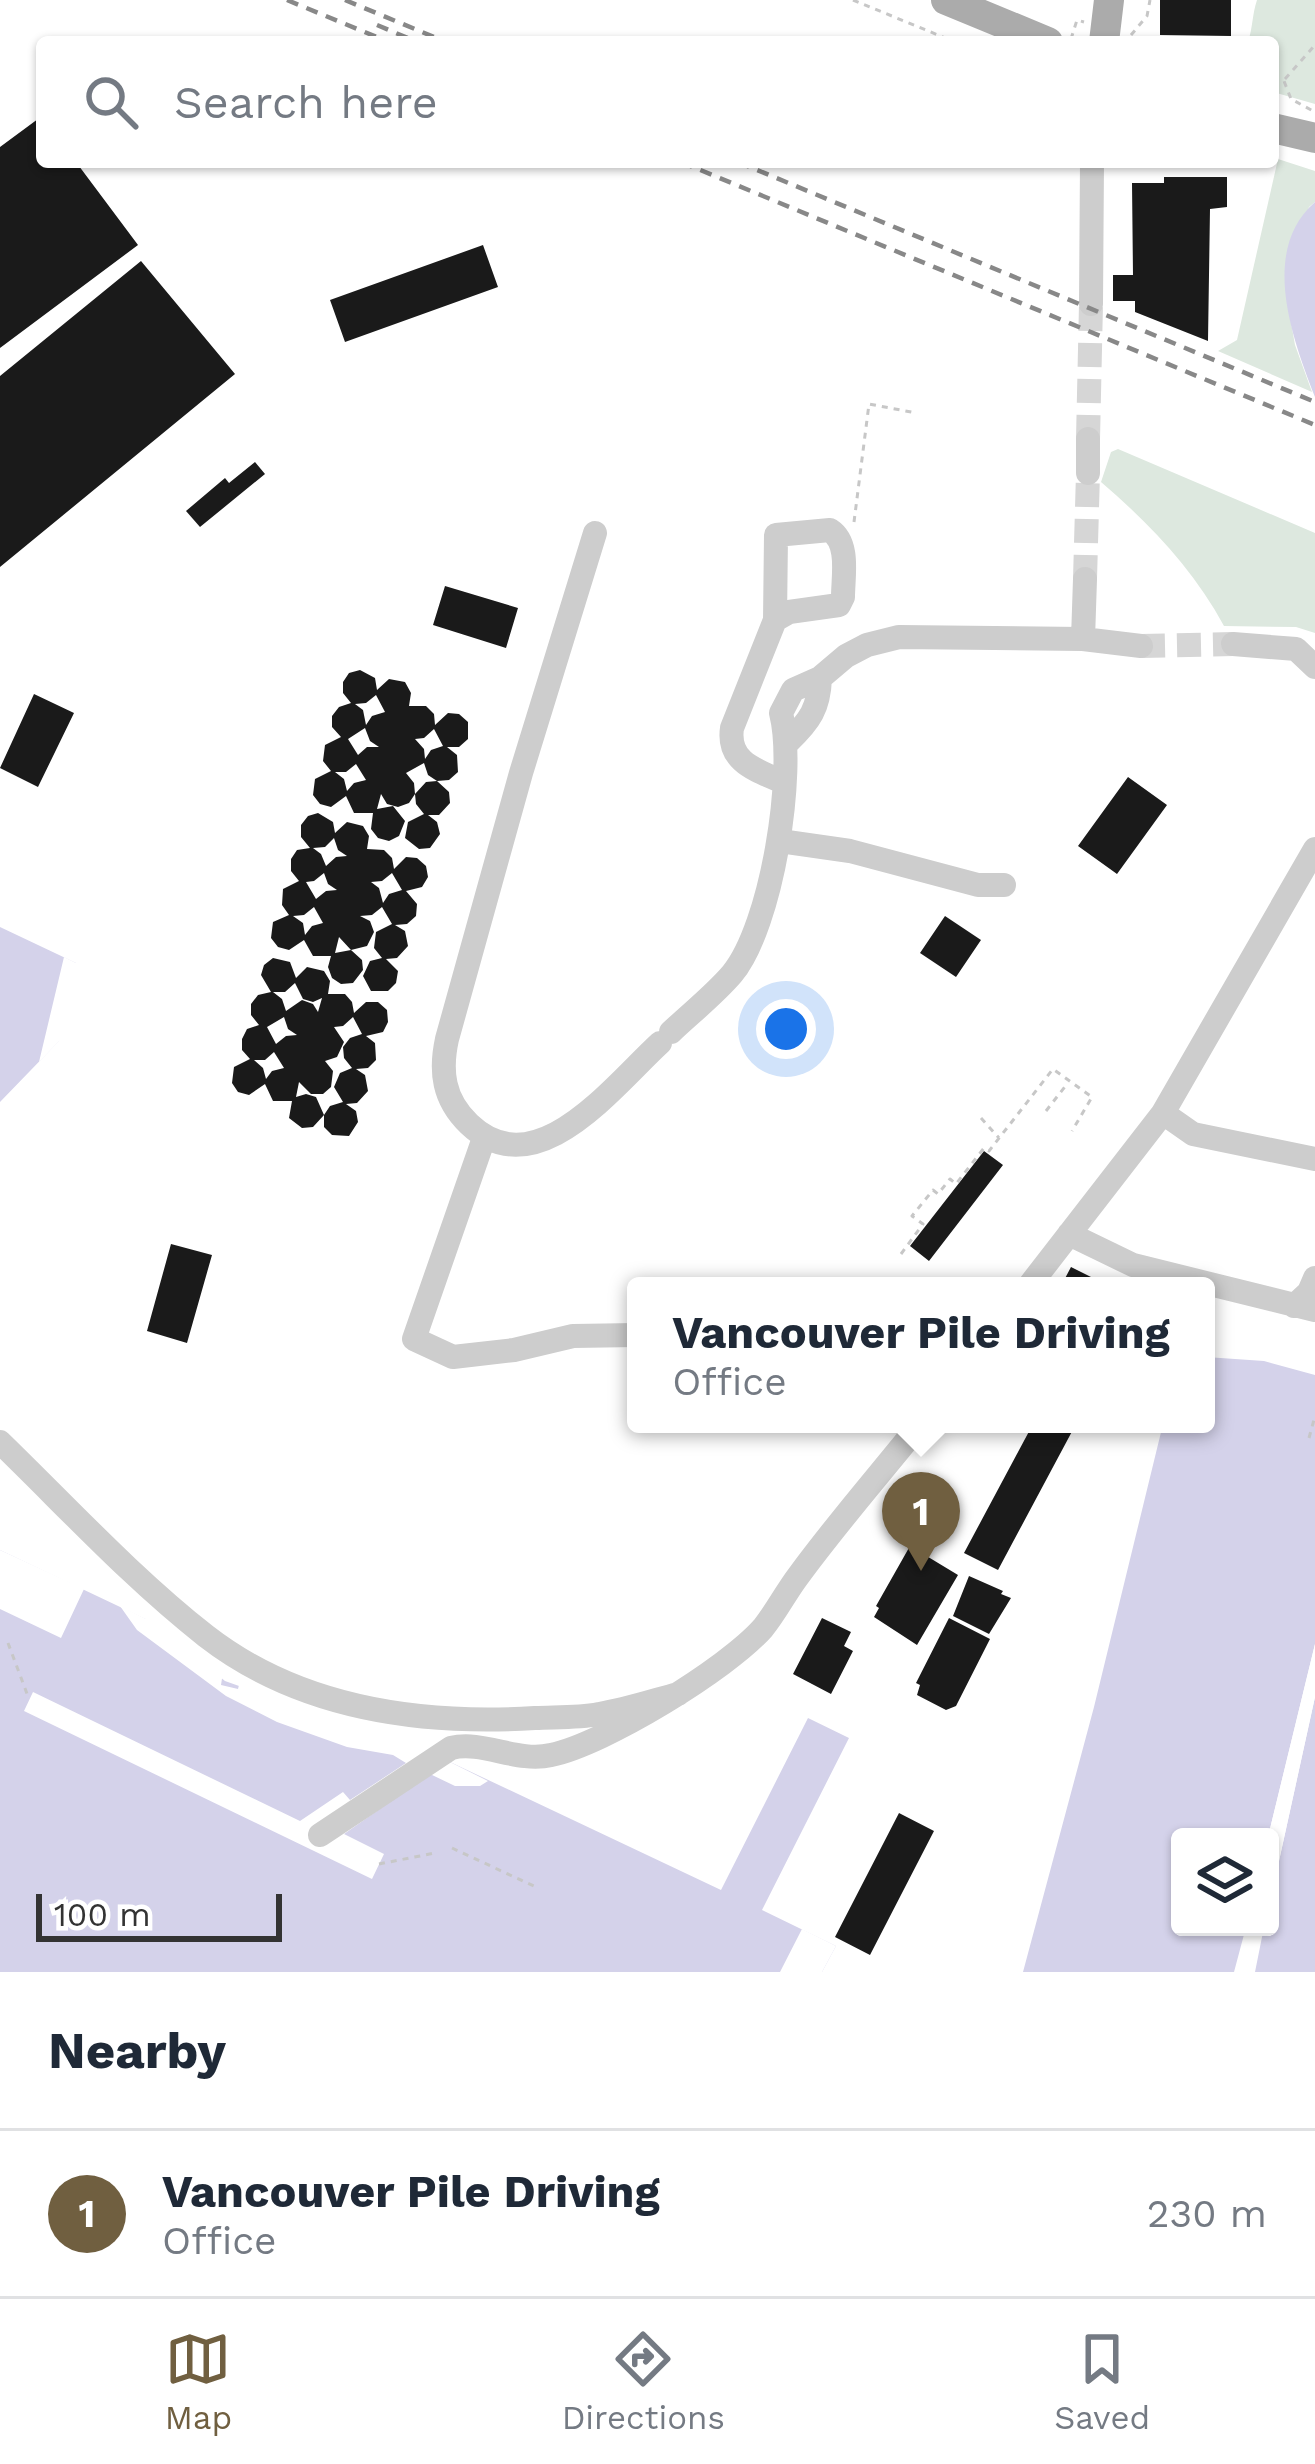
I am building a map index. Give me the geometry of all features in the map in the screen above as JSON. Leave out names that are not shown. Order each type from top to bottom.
[{"type":"main road","points":[[946,0],[1033,36]]},
{"type":"main road","points":[[1108,0],[1120,36]]},
{"type":"main road","points":[[1279,129],[1315,138]]},
{"type":"street","points":[[1091,304],[1092,168]]},
{"type":"street","points":[[1088,440],[1088,473]]},
{"type":"street","points":[[596,533],[521,773],[441,1065],[444,1085],[458,1113],[484,1138],[506,1144],[536,1144],[563,1132],[735,971],[757,922],[780,841],[788,742],[781,712],[794,690],[820,678],[846,656],[899,637],[1083,639],[1141,646]]},
{"type":"street","points":[[1083,639],[1085,579]]},
{"type":"street","points":[[775,620],[730,742],[735,755],[750,768],[783,782]]},
{"type":"street","points":[[1233,644],[1296,650],[1315,667]]},
{"type":"street","points":[[780,841],[870,855],[978,885],[1004,885]]},
{"type":"street","points":[[1036,1277],[1162,1113],[1315,849]]},
{"type":"street","points":[[1162,1113],[1193,1134],[1315,1159]]},
{"type":"street","points":[[484,1138],[413,1339],[453,1357],[514,1350],[573,1336],[627,1335]]},
{"type":"street","points":[[1069,1234],[1133,1265],[1181,1277]]},
{"type":"street","points":[[1215,1286],[1305,1308],[1315,1278]]},
{"type":"street","points":[[320,1835],[451,1748],[550,1756],[596,1740],[678,1694],[761,1630],[913,1433]]},
{"type":"street","points":[[0,1442],[209,1639],[268,1674],[326,1698],[403,1717],[472,1722],[597,1715],[678,1694]]},
{"type":"path","points":[[853,0],[940,36]]},
{"type":"path","points":[[1123,36],[1147,16],[1150,0]]},
{"type":"path","points":[[1072,36],[1077,20]]},
{"type":"path","points":[[1284,80],[1315,45]]},
{"type":"path","points":[[1279,79],[1284,80]]},
{"type":"path","points":[[1284,80],[1291,99],[1315,112]]},
{"type":"path","points":[[852,537],[869,404],[916,412]]},
{"type":"path","points":[[901,1254],[922,1224],[912,1216],[933,1190],[938,1194],[950,1179],[956,1184],[984,1148],[989,1151],[1053,1069],[1092,1097],[1072,1131]]},
{"type":"path","points":[[1046,1111],[1070,1082]]},
{"type":"path","points":[[981,1118],[999,1138]]},
{"type":"path","points":[[1309,1438],[1315,1416]]},
{"type":"path","points":[[8,1643],[29,1699]]},
{"type":"path","points":[[452,1848],[538,1888]]},
{"type":"path","points":[[379,1864],[435,1852]]},
{"type":"shaded area","points":[[1257,0],[1315,0],[1315,104],[1279,94],[1279,36],[1249,36]]},
{"type":"shaded area","points":[[1279,159],[1315,171],[1315,202],[1309,207],[1286,272],[1295,345],[1312,392],[1218,351],[1237,340]]},
{"type":"shaded area","points":[[1118,449],[1315,533],[1315,633],[1296,627],[1224,626],[1169,548],[1101,482],[1111,452]]},
{"type":"water","points":[[1315,202],[1315,397],[1291,323],[1285,270],[1288,245],[1298,222]]},
{"type":"water","points":[[0,927],[76,963],[59,1041],[0,1102]]},
{"type":"water","points":[[1215,1358],[1264,1361],[1315,1375],[1315,1644],[1270,1828],[1171,1828],[1171,1936],[1244,1936],[1234,1972],[1023,1972],[1161,1433],[1215,1433]]},
{"type":"water","points":[[0,1550],[156,1624],[225,1681],[448,1761],[721,1890],[808,1718],[849,1738],[762,1910],[836,1946],[822,1972],[0,1972]]},
{"type":"water","points":[[1315,1697],[1315,1972],[1255,1972],[1262,1936],[1279,1936],[1279,1861]]},
{"type":"pier","points":[[64,957],[82,966],[67,1033],[39,1062]]},
{"type":"pier","points":[[0,1550],[84,1589],[61,1638],[0,1609]]},
{"type":"pier","points":[[120,1606],[146,1619],[160,1619],[223,1672],[221,1685],[238,1689],[240,1681],[331,1716],[432,1738],[452,1756],[450,1762],[488,1781],[480,1786],[455,1786],[430,1774],[344,1834],[384,1854],[372,1879],[24,1711],[33,1692],[300,1821],[343,1792],[350,1800],[406,1763],[393,1755],[347,1747],[277,1722],[226,1696],[137,1630]]},
{"type":"pier","points":[[1315,1644],[1315,1669],[1270,1828]]},
{"type":"pier","points":[[1315,1691],[1279,1861],[1279,1833],[1309,1696]]},
{"type":"pier","points":[[802,1929],[836,1946],[822,1972],[780,1972]]},
{"type":"building","points":[[1160,0],[1231,0],[1231,36],[1160,35]]},
{"type":"building","points":[[36,120],[36,168],[80,168],[138,245],[0,348],[0,147]]},
{"type":"building","points":[[1164,177],[1227,177],[1227,207],[1210,209],[1208,341],[1135,312],[1135,301],[1113,301],[1113,275],[1133,275],[1132,183],[1164,183]]},
{"type":"building","points":[[483,245],[498,287],[345,342],[330,300]]},
{"type":"building","points":[[141,261],[235,374],[0,567],[0,376]]},
{"type":"building","points":[[255,462],[265,474],[200,527],[186,511],[225,478],[229,483]]},
{"type":"building","points":[[445,586],[518,608],[506,648],[433,625]]},
{"type":"building","points":[[360,670],[375,678],[377,690],[389,679],[405,682],[411,693],[409,706],[426,706],[434,714],[435,725],[448,713],[459,714],[468,722],[468,739],[459,747],[447,747],[457,755],[458,772],[449,780],[437,781],[428,775],[424,763],[406,773],[414,783],[415,794],[409,803],[387,804],[381,794],[377,809],[393,806],[405,821],[399,836],[389,841],[378,838],[371,829],[373,813],[354,813],[346,796],[331,807],[320,804],[313,795],[315,779],[331,771],[323,761],[325,745],[341,737],[332,727],[332,716],[351,703],[343,693],[349,673]],"holes":[[[376,695],[385,712],[372,716],[366,725],[363,710],[355,704]],[[365,728],[370,741],[379,747],[367,747],[358,755],[348,739]],[[434,729],[443,746],[431,750],[425,759],[415,739]],[[356,764],[366,780],[347,791],[344,779],[335,772],[346,772]]]},
{"type":"building","points":[[34,694],[74,713],[38,787],[0,768]]},
{"type":"building","points":[[1128,777],[1167,805],[1117,874],[1078,846]]},
{"type":"building","points":[[437,781],[449,792],[450,803],[439,815],[428,815],[437,822],[440,834],[430,848],[419,849],[405,838],[408,822],[424,814],[415,794],[426,782]]},
{"type":"building","points":[[318,813],[333,822],[335,833],[347,822],[363,826],[369,836],[367,849],[384,850],[394,869],[406,857],[417,858],[426,866],[428,877],[422,887],[406,891],[417,904],[416,916],[407,924],[395,925],[405,931],[408,946],[397,958],[386,959],[398,971],[388,991],[371,991],[363,976],[370,961],[382,958],[374,948],[376,932],[392,924],[382,907],[372,915],[360,916],[370,921],[374,932],[367,946],[351,950],[362,960],[363,970],[353,983],[341,984],[332,978],[331,956],[313,956],[304,940],[289,950],[278,947],[271,938],[273,922],[289,915],[282,905],[283,889],[299,881],[291,871],[291,859],[297,850],[310,848],[301,837],[301,825]],"holes":[[[334,838],[338,850],[347,856],[336,857],[326,866],[313,848],[325,847]],[[324,873],[337,890],[316,899],[306,882]],[[392,873],[402,890],[389,894],[383,903],[379,888],[371,882]],[[314,907],[323,923],[312,926],[305,935],[303,923],[293,916]],[[339,937],[351,950],[335,953]]]},
{"type":"building","points":[[945,916],[981,940],[956,977],[920,953]]},
{"type":"building","points":[[273,958],[290,962],[296,978],[307,967],[324,971],[330,981],[328,994],[345,994],[354,1013],[366,1002],[378,1002],[387,1010],[383,1032],[366,1036],[375,1043],[376,1060],[368,1068],[356,1069],[365,1075],[368,1091],[357,1103],[346,1104],[356,1111],[358,1122],[349,1136],[332,1135],[324,1127],[324,1115],[313,1127],[302,1128],[289,1118],[292,1101],[273,1101],[265,1084],[249,1095],[238,1092],[232,1083],[234,1067],[250,1059],[242,1050],[242,1039],[247,1029],[259,1025],[251,1015],[251,1004],[258,995],[271,992],[261,975]],"holes":[[[295,983],[303,999],[322,998],[318,1012],[302,1000],[286,1011],[273,992],[285,992]],[[284,1017],[288,1029],[297,1035],[276,1044],[267,1027]],[[353,1017],[362,1034],[343,1047],[352,1068],[340,1073],[334,1087],[343,1102],[330,1106],[324,1115],[316,1097],[296,1097],[299,1082],[311,1094],[323,1094],[331,1087],[333,1071],[325,1061],[337,1057],[344,1042],[334,1027]],[[274,1052],[284,1068],[272,1071],[266,1079],[254,1060],[265,1060]]]},
{"type":"building","points":[[984,1151],[1003,1165],[929,1261],[910,1246]]},
{"type":"building","points":[[171,1244],[212,1255],[187,1343],[147,1331]]},
{"type":"building","points":[[1071,1267],[1091,1277],[1066,1277]]},
{"type":"building","points":[[1028,1433],[1071,1433],[998,1570],[964,1553]]},
{"type":"building","points":[[910,1546],[958,1575],[917,1645],[874,1617]]},
{"type":"building","points":[[969,1576],[1011,1598],[989,1634],[953,1616]]},
{"type":"building","points":[[822,1618],[851,1632],[844,1646],[853,1651],[831,1694],[793,1674]]},
{"type":"building","points":[[949,1618],[990,1639],[956,1706],[946,1710],[917,1695],[920,1685],[916,1683]]},
{"type":"building","points":[[899,1813],[934,1831],[870,1955],[835,1937]]},
{"type":"tunnel","points":[[1088,439],[1091,304]]},
{"type":"tunnel","points":[[1085,579],[1088,473]]},
{"type":"tunnel","points":[[1141,646],[1233,644]]},
{"type":"railway","points":[[287,0],[374,36]]},
{"type":"railway","points":[[345,0],[432,36]]},
{"type":"railway","points":[[377,25],[403,36]]},
{"type":"railway","points":[[695,168],[1315,425]]},
{"type":"railway","points":[[752,168],[1315,402]]},
{"type":"place","name":"Vancouver Pile Driving","points":[[921,1571]]}]
